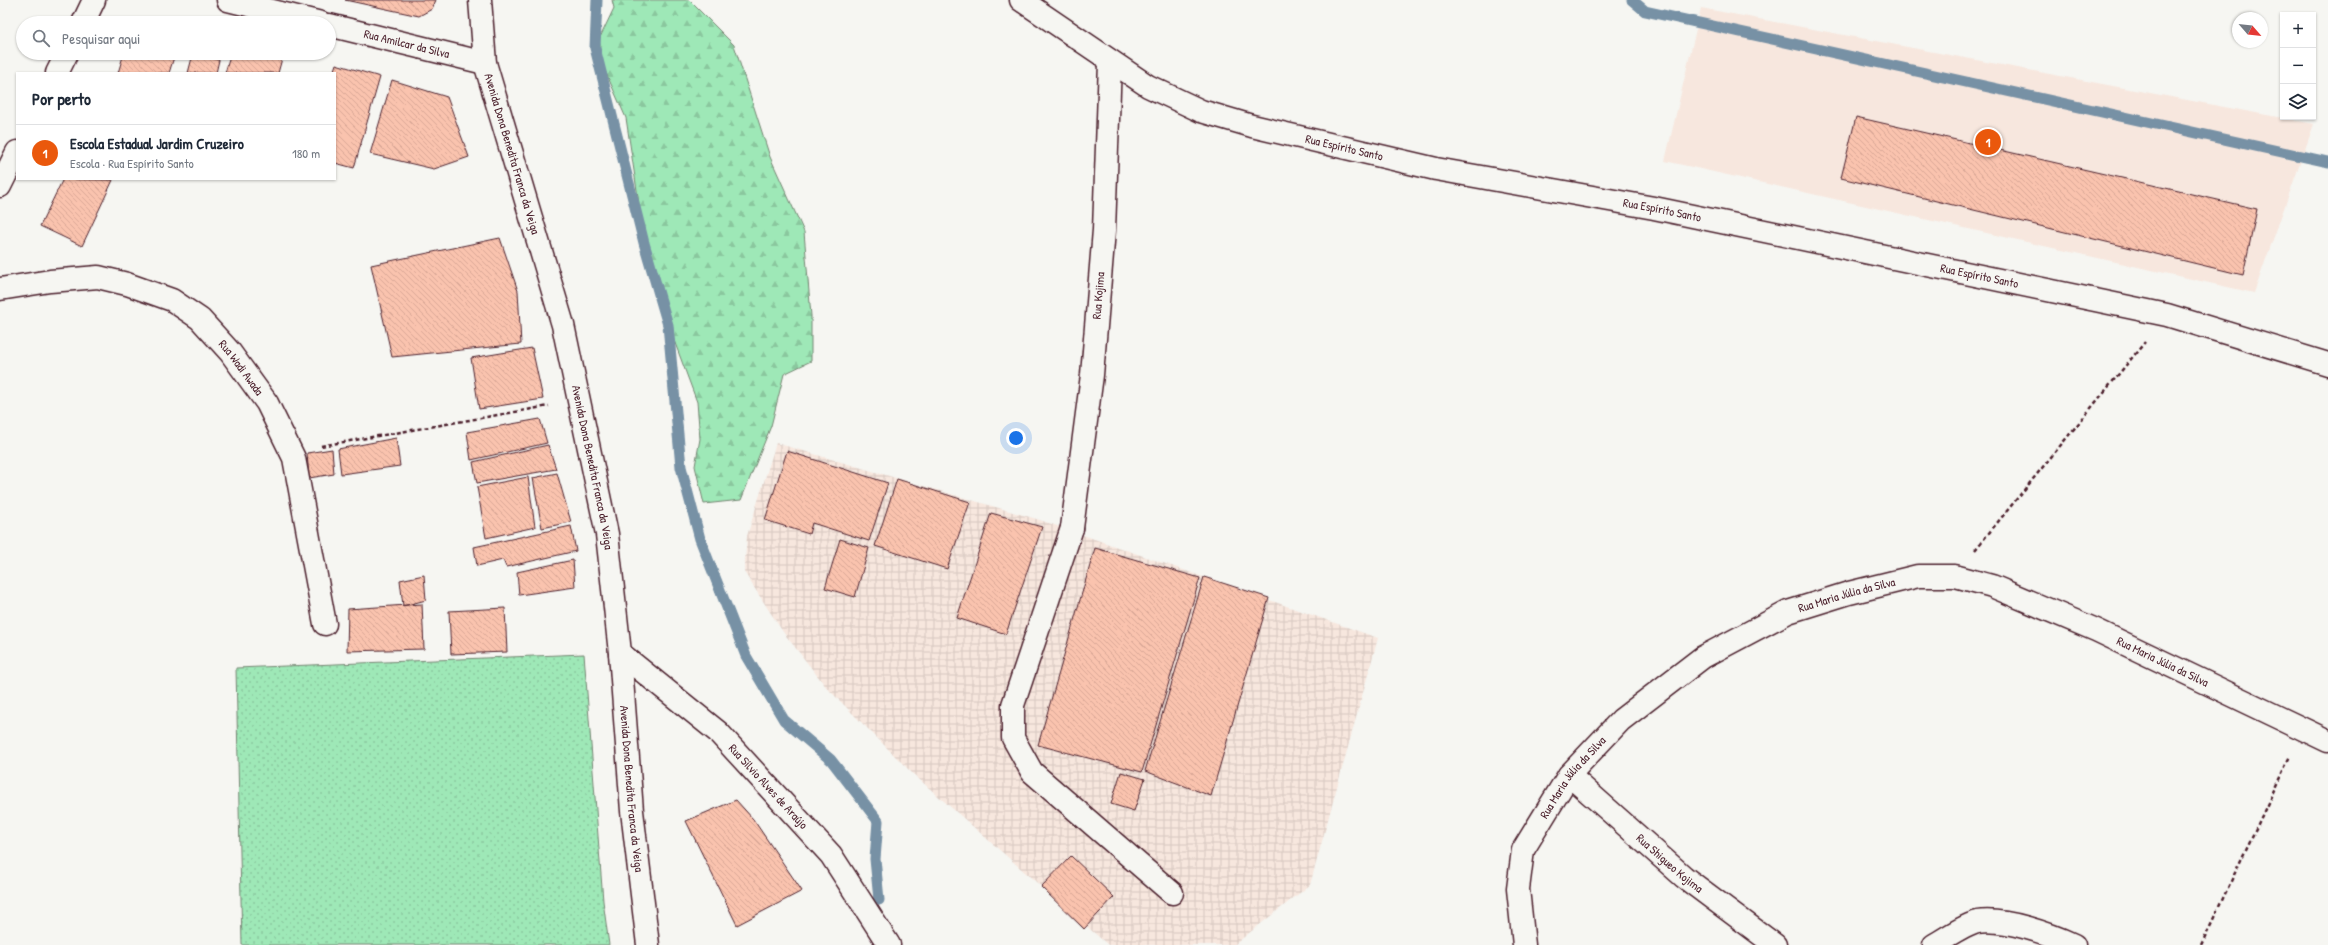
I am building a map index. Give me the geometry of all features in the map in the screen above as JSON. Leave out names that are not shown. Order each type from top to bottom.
[{"type":"street","points":[[86,16],[94,0]]},
{"type":"street","points":[[228,0],[293,16]]},
{"type":"street","name":"Avenida Dona Benedita Franca da Veiga","points":[[480,0],[484,63],[563,325],[607,534],[620,653],[632,811],[648,945]]},
{"type":"street","name":"Rua Espírito Santo","points":[[1022,0],[1110,63],[1148,86],[1201,111],[1303,139],[1436,169],[1654,208],[2167,315],[2328,364]]},
{"type":"street","name":"Rua Amilcar da Silva","points":[[336,27],[484,63]]},
{"type":"street","points":[[58,72],[64,60]]},
{"type":"street","name":"Rua Kojima","points":[[1110,63],[1104,230],[1092,375],[1072,528],[1013,705],[1013,738],[1032,772],[1172,893]]},
{"type":"street","points":[[0,186],[16,154]]},
{"type":"street","name":"Rua Wadi Awada","points":[[0,289],[50,281],[98,277],[127,284],[172,300],[200,319],[230,352],[267,403],[294,458],[325,624]]},
{"type":"street","name":"Rua Maria Júlia da Silva","points":[[1524,945],[1518,889],[1523,850],[1569,775],[1621,720],[1703,657],[1788,612],[1849,593],[1918,576],[1955,576],[1992,586],[2045,607],[2328,741]]},
{"type":"street","name":"Rua Sílvio Alves de Araújo","points":[[620,653],[718,732],[830,855],[888,945]]},
{"type":"street","name":"Rua Shigueo Kojima","points":[[1569,775],[1684,877],[1775,945]]},
{"type":"street","points":[[1934,945],[1978,922],[2007,923],[2059,938],[2074,945]]},
{"type":"path","points":[[1955,576],[2167,315]]},
{"type":"path","points":[[291,452],[579,401]]},
{"type":"path","points":[[2200,945],[2303,728]]},
{"type":"shaded area","points":[[1701,8],[2280,118],[2280,120],[2293,120],[2314,124],[2254,293],[1665,161]]},
{"type":"shaded area","points":[[776,443],[1040,520],[1378,638],[1310,885],[1234,945],[1108,945],[913,774],[827,688],[783,632],[744,572],[747,536]]},
{"type":"green space","points":[[612,0],[689,0],[734,45],[770,157],[804,232],[811,316],[811,361],[784,374],[771,426],[741,500],[704,504],[695,466],[700,439],[697,402],[650,276],[626,118],[595,48],[614,8]]},
{"type":"green space","points":[[584,654],[603,901],[609,945],[242,945],[236,668]]},
{"type":"building","points":[[345,0],[436,0],[432,9],[419,16]]},
{"type":"building","points":[[122,60],[173,60],[169,72],[118,72]]},
{"type":"building","points":[[191,60],[219,60],[216,72],[188,72]]},
{"type":"building","points":[[229,60],[282,60],[278,72],[225,72]]},
{"type":"building","points":[[336,64],[380,77],[354,168],[336,163],[336,72],[333,72]]},
{"type":"building","points":[[392,80],[447,97],[469,157],[434,169],[370,154]]},
{"type":"building","points":[[1856,117],[2257,209],[2243,275],[1841,178]]},
{"type":"building","points":[[63,180],[113,180],[82,246],[40,226]]},
{"type":"building","points":[[500,238],[518,291],[521,344],[392,357],[371,265]]},
{"type":"building","points":[[532,348],[543,399],[479,409],[471,358]]},
{"type":"building","points":[[540,419],[547,443],[471,460],[467,432]]},
{"type":"building","points":[[396,438],[400,466],[341,474],[338,449]]},
{"type":"building","points":[[548,445],[556,469],[477,483],[473,462]]},
{"type":"building","points":[[332,449],[334,474],[309,478],[307,453]]},
{"type":"building","points":[[787,451],[888,483],[869,541],[812,523],[809,534],[765,520]]},
{"type":"building","points":[[557,473],[571,522],[542,528],[533,478]]},
{"type":"building","points":[[528,477],[535,527],[486,538],[477,487]]},
{"type":"building","points":[[897,479],[970,502],[947,569],[875,546]]},
{"type":"building","points":[[991,513],[1042,527],[1006,634],[957,618]]},
{"type":"building","points":[[571,526],[576,551],[506,567],[503,560],[477,566],[474,547]]},
{"type":"building","points":[[840,539],[869,548],[855,597],[825,588]]},
{"type":"building","points":[[1095,548],[1200,578],[1142,772],[1038,745]]},
{"type":"building","points":[[573,560],[575,587],[519,595],[517,572]]},
{"type":"building","points":[[424,575],[426,600],[403,606],[400,580]]},
{"type":"building","points":[[1204,577],[1269,598],[1211,796],[1145,771]]},
{"type":"building","points":[[422,604],[424,649],[347,651],[348,609]]},
{"type":"building","points":[[505,608],[507,652],[451,654],[449,611]]},
{"type":"building","points":[[1121,772],[1145,779],[1134,811],[1111,804]]},
{"type":"building","points":[[736,800],[753,819],[802,891],[737,925],[686,821]]},
{"type":"building","points":[[1071,856],[1114,897],[1084,929],[1041,887]]},
{"type":"waterway","points":[[597,0],[595,48],[644,243],[668,325],[681,467],[700,539],[746,656],[784,720],[831,760],[878,821],[875,859],[879,900]]},
{"type":"waterway","points":[[1632,0],[1645,11],[2328,162]]},
{"type":"place","name":"Escola Estadual Jardim Cruzeiro","points":[[1988,142]]}]
